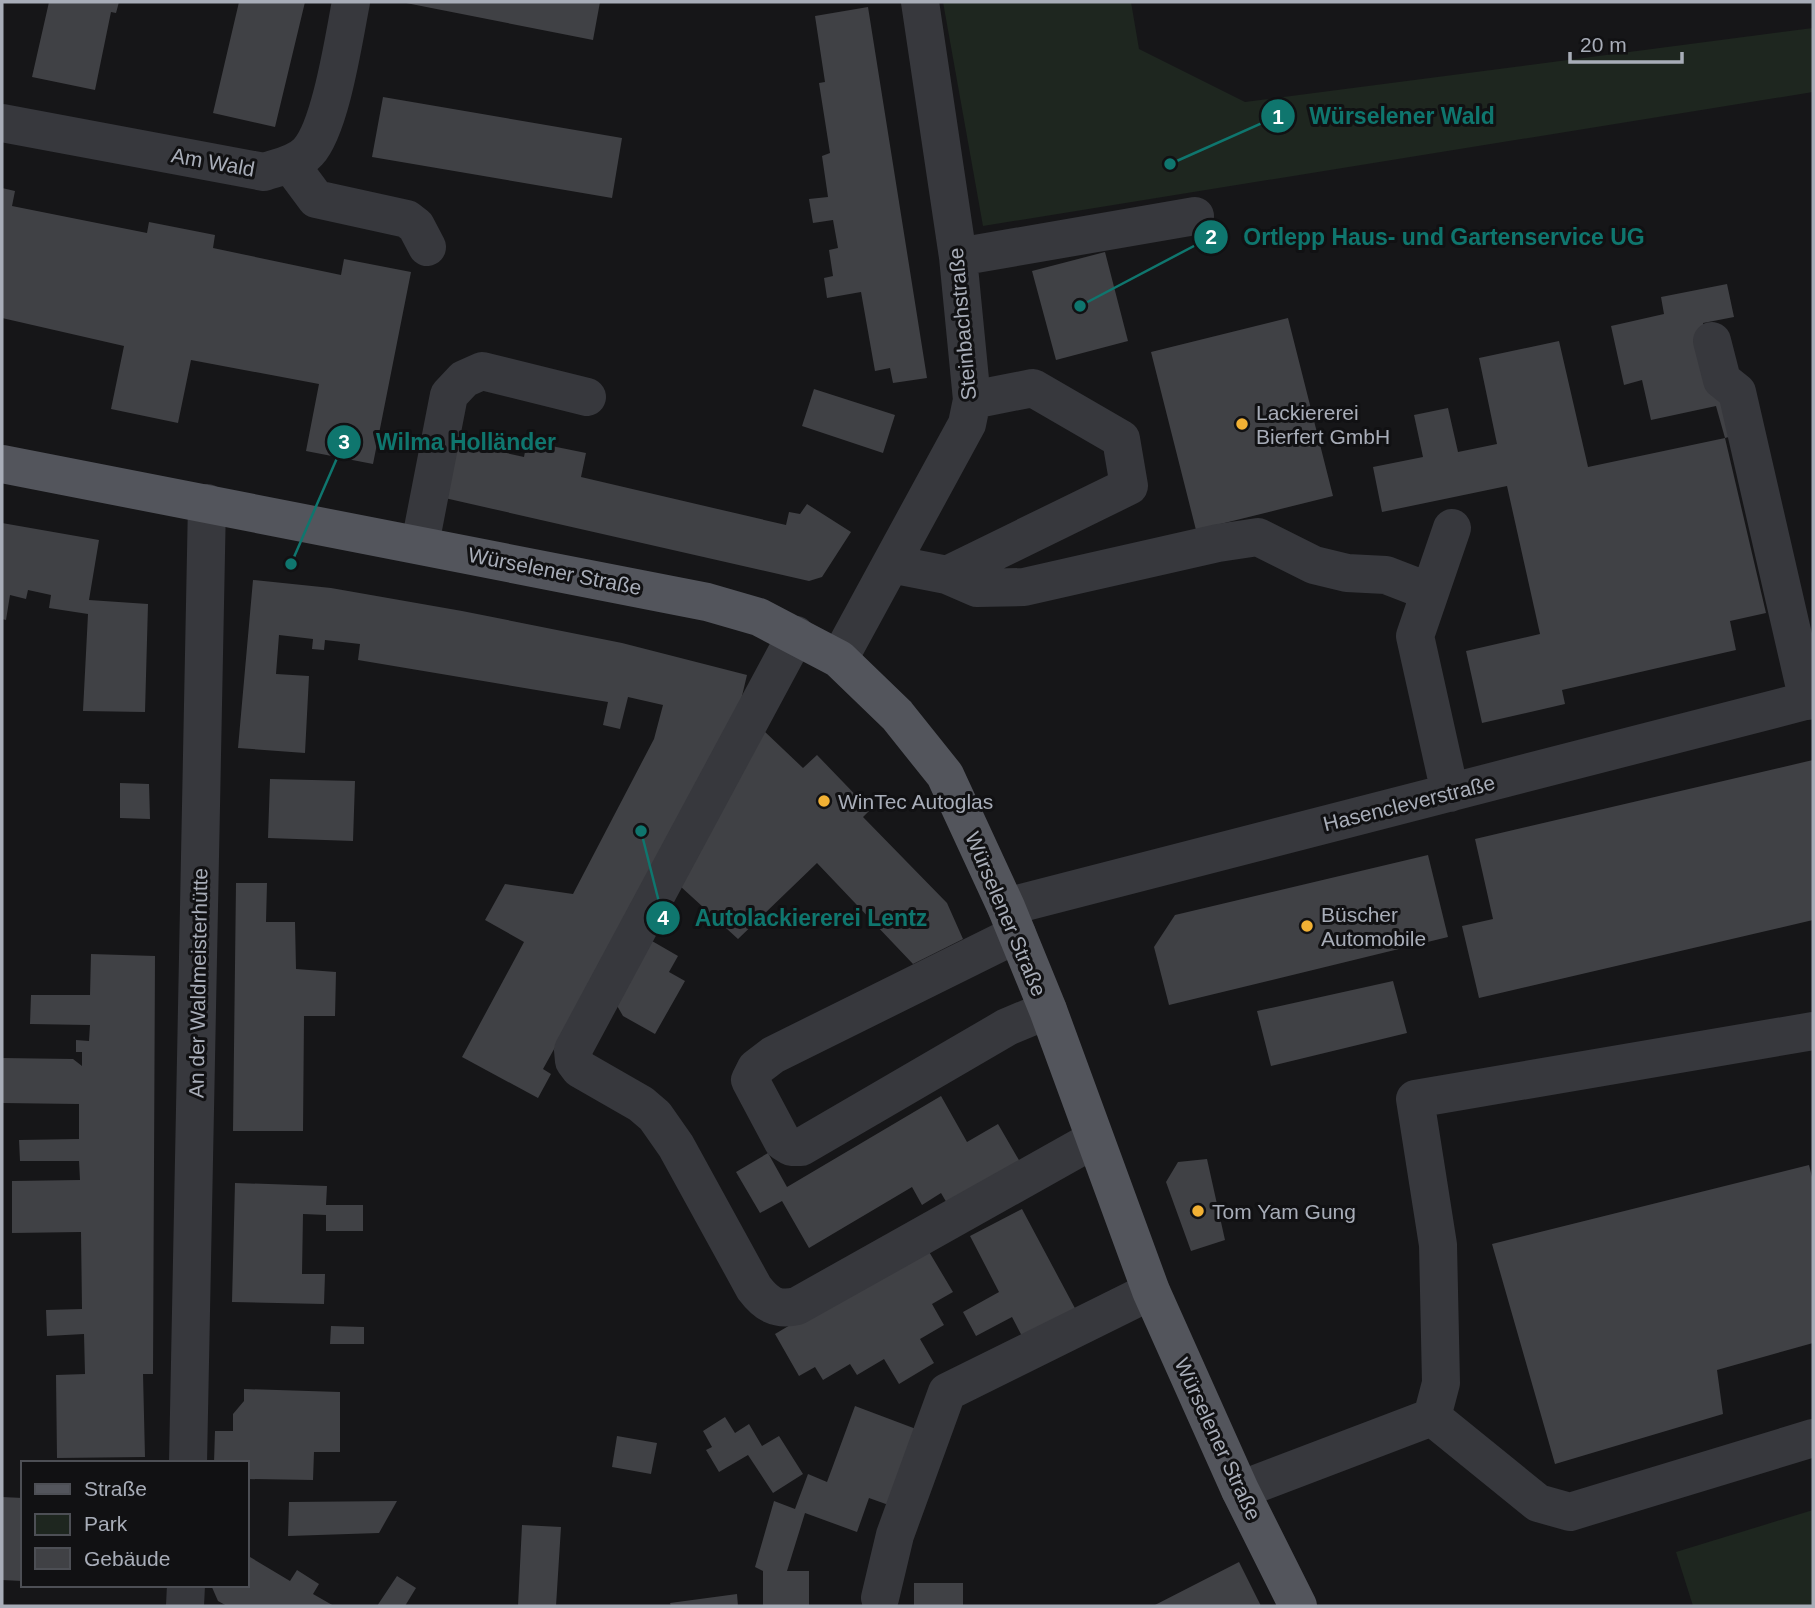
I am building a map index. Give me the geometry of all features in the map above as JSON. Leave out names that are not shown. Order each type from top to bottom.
[{"type":"main road","name":"Würselener Straße","points":[[2,464],[707,602],[758,617],[839,659],[897,715],[944,775],[1011,921],[1048,1010],[1093,1140],[1151,1292],[1240,1490],[1298,1606]]},
{"type":"street","points":[[351,2],[329,101],[320,129],[308,151],[290,164],[316,200],[407,219],[416,226],[427,247]]},
{"type":"street","name":"Steinbachstraße","points":[[839,659],[967,424],[972,400],[958,257],[920,2]]},
{"type":"street","name":"Am Wald","points":[[2,123],[264,172],[290,164]]},
{"type":"street","points":[[958,257],[1195,216]]},
{"type":"street","points":[[1712,341],[1722,380],[1737,392],[1811,700]]},
{"type":"street","points":[[420,544],[449,395],[464,379],[482,371],[587,397]]},
{"type":"street","points":[[947,575],[1129,486],[1121,439],[1033,388],[972,400]]},
{"type":"street","name":"An der Waldmeisterhütte","points":[[188,1461],[207,503]]},
{"type":"street","points":[[1450,793],[1415,636],[1452,528]]},
{"type":"street","points":[[891,564],[947,575],[977,588],[1024,587],[1218,542],[1258,537],[1314,565],[1347,573],[1386,575],[1430,592]]},
{"type":"street","points":[[796,635],[573,1050],[574,1061],[590,1076],[641,1104],[654,1116],[676,1146],[754,1288],[771,1306],[784,1310],[797,1306],[1093,1140]]},
{"type":"street","name":"Hasencleverstraße","points":[[1048,1010],[1007,1027],[801,1147],[792,1147],[783,1142],[750,1080],[755,1068],[773,1055],[1011,921],[1450,793],[1811,700]]},
{"type":"street","points":[[1432,1418],[1441,1383],[1438,1245],[1415,1099],[1813,1031]]},
{"type":"street","points":[[880,1598],[895,1535],[947,1392],[1151,1292]]},
{"type":"street","points":[[1432,1418],[1538,1503],[1570,1512],[1813,1438]]},
{"type":"street","points":[[1240,1490],[1432,1418]]},
{"type":"street","points":[[185,1606],[186,1587]]},
{"type":"green space","points":[[943,2],[1131,2],[1139,49],[1245,102],[1813,28],[1813,92],[983,226]]},
{"type":"green space","points":[[1813,1510],[1813,1606],[1693,1606],[1676,1552]]},
{"type":"building","points":[[49,2],[119,2],[116,13],[111,12],[95,90],[32,77]]},
{"type":"building","points":[[239,2],[305,2],[275,127],[213,113]]},
{"type":"building","points":[[401,2],[600,2],[593,40]]},
{"type":"building","points":[[868,7],[927,378],[893,383],[890,368],[875,371],[861,292],[827,298],[824,278],[833,276],[829,250],[838,248],[833,220],[813,223],[809,199],[828,197],[822,156],[830,153],[819,83],[825,82],[815,16]]},
{"type":"building","points":[[383,97],[622,138],[612,198],[372,157]]},
{"type":"building","points":[[2,188],[15,191],[12,206],[147,233],[149,222],[215,235],[213,248],[341,275],[344,259],[411,272],[373,464],[306,451],[319,384],[191,360],[178,423],[111,409],[124,346],[2,318]]},
{"type":"building","points":[[1105,252],[1128,341],[1056,360],[1032,271]]},
{"type":"building","points":[[1727,284],[1734,317],[1703,323],[1720,400],[1740,434],[1725,438],[1716,406],[1651,420],[1642,380],[1624,385],[1611,326],[1664,314],[1661,297]]},
{"type":"building","name":"Lackiererei Bierfert GmbH","points":[[1288,318],[1333,496],[1196,530],[1151,352]]},
{"type":"building","points":[[1559,341],[1588,467],[1725,438],[1766,613],[1730,621],[1736,650],[1562,690],[1565,704],[1482,723],[1466,651],[1540,634],[1507,486],[1382,512],[1373,467],[1423,457],[1414,415],[1448,408],[1458,452],[1497,444],[1479,358]]},
{"type":"building","points":[[814,389],[895,415],[883,453],[802,426]]},
{"type":"building","points":[[448,440],[524,457],[527,441],[586,453],[581,477],[786,525],[789,512],[800,514],[807,504],[851,532],[822,577],[809,581],[436,496]]},
{"type":"building","points":[[2,523],[99,540],[89,600],[148,604],[145,712],[83,711],[88,614],[49,608],[51,595],[28,590],[26,599],[10,595],[6,620],[2,619]]},
{"type":"building","points":[[253,580],[331,588],[462,611],[622,643],[747,675],[736,721],[543,1069],[551,1074],[538,1098],[462,1057],[524,942],[485,920],[505,884],[573,894],[654,739],[663,705],[628,697],[620,729],[603,725],[608,702],[358,660],[360,644],[325,640],[324,650],[312,649],[313,639],[279,635],[276,674],[309,676],[305,753],[238,748]]},
{"type":"building","points":[[763,730],[803,768],[817,755],[870,810],[863,817],[947,903],[963,939],[913,964],[817,863],[738,939],[680,886]]},
{"type":"building","points":[[1813,760],[1813,920],[1479,998],[1462,926],[1493,919],[1475,839]]},
{"type":"building","points":[[270,779],[355,781],[353,841],[268,838]]},
{"type":"building","points":[[120,783],[149,784],[150,819],[120,818]]},
{"type":"building","name":"Büscher Automobile","points":[[1428,855],[1448,937],[1169,1005],[1154,947],[1175,915]]},
{"type":"building","points":[[236,883],[267,883],[266,922],[295,922],[296,969],[336,972],[335,1016],[304,1016],[303,1131],[233,1131]]},
{"type":"building","points":[[652,941],[678,956],[669,972],[685,981],[655,1034],[623,1016],[612,997]]},
{"type":"building","points":[[91,954],[155,956],[153,1374],[143,1374],[145,1457],[57,1458],[56,1375],[85,1374],[84,1334],[47,1336],[46,1310],[82,1309],[81,1232],[12,1233],[12,1181],[80,1180],[79,1161],[20,1161],[19,1140],[79,1139],[79,1104],[2,1103],[2,1058],[73,1059],[82,1066],[82,1052],[76,1052],[76,1040],[89,1041],[90,1025],[30,1024],[31,995],[90,995]]},
{"type":"building","points":[[1393,981],[1407,1033],[1271,1066],[1257,1011]]},
{"type":"building","points":[[941,1096],[967,1142],[998,1124],[1023,1167],[951,1210],[941,1193],[922,1205],[912,1187],[809,1248],[782,1201],[760,1213],[736,1172],[768,1153],[787,1187]]},
{"type":"building","name":"Tom Yam Gung","points":[[1207,1159],[1225,1240],[1191,1251],[1166,1182],[1178,1162]]},
{"type":"building","points":[[1809,1165],[1813,1181],[1813,1343],[1717,1370],[1723,1414],[1555,1464],[1492,1244]]},
{"type":"building","points":[[235,1183],[327,1186],[326,1205],[363,1205],[363,1231],[326,1231],[326,1215],[303,1214],[302,1274],[325,1274],[324,1304],[232,1302]]},
{"type":"building","points":[[1022,1209],[1077,1312],[1024,1340],[1012,1317],[976,1336],[963,1312],[999,1292],[970,1236]]},
{"type":"building","points":[[925,1245],[953,1292],[932,1304],[944,1325],[920,1339],[934,1363],[899,1384],[884,1359],[857,1375],[850,1364],[823,1380],[815,1367],[799,1376],[775,1334]]},
{"type":"building","points":[[331,1326],[364,1327],[364,1344],[330,1344]]},
{"type":"building","points":[[244,1389],[340,1392],[340,1452],[314,1452],[313,1480],[248,1479],[248,1461],[214,1461],[215,1431],[233,1431],[233,1414],[244,1401]]},
{"type":"building","points":[[855,1406],[924,1432],[897,1508],[869,1498],[857,1532],[805,1513],[787,1571],[809,1571],[809,1606],[763,1606],[763,1571],[755,1567],[774,1501],[795,1509],[808,1474],[827,1482]]},
{"type":"building","points":[[725,1417],[735,1433],[749,1424],[762,1446],[779,1436],[803,1474],[773,1493],[748,1455],[719,1472],[706,1450],[712,1447],[703,1431]]},
{"type":"building","points":[[617,1436],[657,1443],[651,1474],[612,1467]]},
{"type":"building","points":[[2,1497],[21,1498],[21,1581],[2,1580]]},
{"type":"building","points":[[397,1501],[379,1533],[288,1536],[289,1502]]},
{"type":"building","points":[[522,1525],[561,1527],[556,1606],[518,1606]]},
{"type":"building","points":[[250,1549],[250,1557],[290,1581],[297,1570],[319,1584],[313,1594],[334,1606],[227,1606],[218,1601],[212,1587],[248,1587]]},
{"type":"building","points":[[1239,1562],[1261,1606],[1153,1606]]},
{"type":"building","points":[[397,1576],[416,1588],[405,1606],[377,1606]]},
{"type":"building","points":[[914,1583],[963,1583],[963,1606],[914,1606]]},
{"type":"building","points":[[737,1594],[738,1606],[671,1606],[670,1603]]},
{"type":"place","name":"Würselener Wald","points":[[1170,164]]},
{"type":"place","name":"Ortlepp Haus- und Gartenservice UG","points":[[1080,306]]},
{"type":"place","name":"Lackiererei Bierfert GmbH","points":[[1242,424]]},
{"type":"place","name":"Wilma Holländer","points":[[291,564]]},
{"type":"place","name":"WinTec Autoglas","points":[[824,801]]},
{"type":"place","name":"Autolackiererei Lentz","points":[[641,831]]},
{"type":"place","name":"Büscher Automobile","points":[[1307,926]]},
{"type":"place","name":"Tom Yam Gung","points":[[1198,1211]]}]
